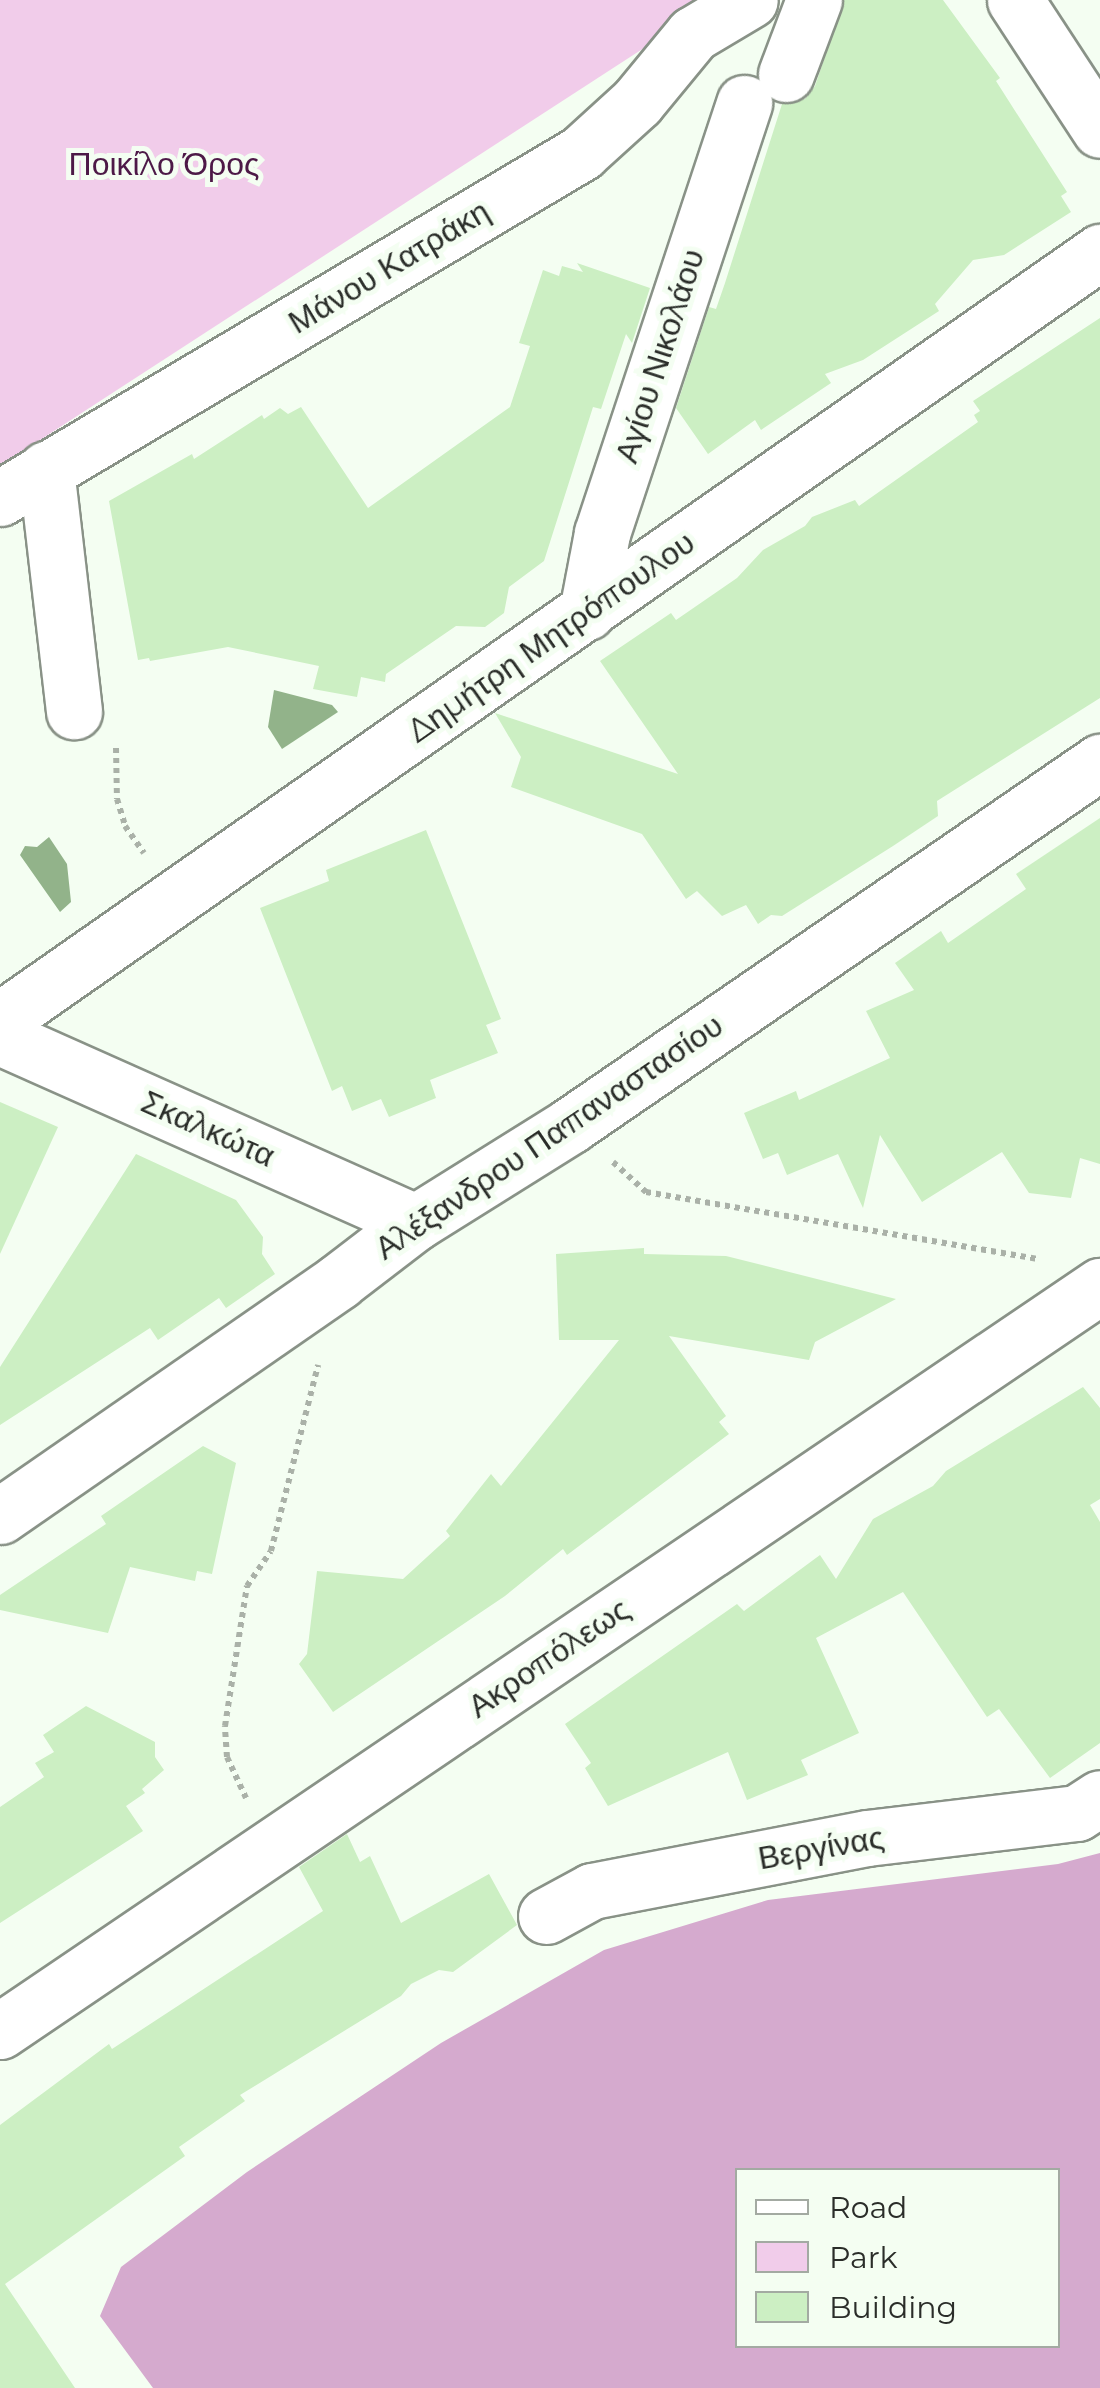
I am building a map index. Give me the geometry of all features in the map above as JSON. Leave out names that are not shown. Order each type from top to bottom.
[{"type":"street","name":"Μάνου Κατράκη","points":[[0,498],[581,154],[636,102],[693,34],[750,0]]},
{"type":"street","name":"Αγίου Νικολάου","points":[[587,612],[602,533],[764,89],[814,0]]},
{"type":"street","points":[[1015,0],[1100,130]]},
{"type":"street","name":"Δημήτρη Μητρόπουλου","points":[[0,1020],[1100,252]]},
{"type":"street","points":[[46,469],[74,711]]},
{"type":"street","name":"Αλέξανδρου Παπαναστασίου","points":[[0,1516],[340,1282],[416,1222],[571,1125],[1100,762]]},
{"type":"street","name":"Σκαλκώτα","points":[[0,1037],[416,1222]]},
{"type":"street","name":"Ακροπόλεως","points":[[0,2032],[1100,1286]]},
{"type":"street","name":"Βεργίνας","points":[[546,1916],[592,1891],[866,1838],[1077,1813],[1100,1798]]},
{"type":"path","points":[[571,1125],[646,1192],[982,1248]]},
{"type":"path","points":[[227,1757],[225,1726],[247,1586],[271,1551],[340,1282]]},
{"type":"green space","name":"Ποικίλο Όρος","points":[[0,0],[718,0],[0,466]]},
{"type":"shaded area","points":[[274,690],[332,705],[338,712],[282,749],[268,727]]},
{"type":"shaded area","points":[[49,837],[67,864],[71,902],[60,912],[20,855],[25,846],[37,847]]},
{"type":"shaded area","points":[[1100,1853],[1100,2388],[153,2388],[100,2316],[121,2267],[247,2172],[441,2043],[604,1950],[768,1900],[1058,1864]]},
{"type":"building","points":[[844,0],[943,0],[1000,78],[996,81],[1067,192],[1061,196],[1071,212],[1004,255],[973,260],[935,304],[939,311],[863,360],[825,374],[831,383],[761,430],[755,420],[708,454],[676,408],[709,307],[716,309],[782,104],[805,99],[815,86]]},
{"type":"building","points":[[577,263],[650,288],[632,343],[626,334],[601,409],[593,407],[544,561],[509,587],[504,613],[485,627],[456,626],[386,674],[385,682],[361,677],[357,697],[313,689],[319,666],[228,647],[138,660],[109,501],[192,454],[194,459],[262,415],[264,419],[280,408],[288,414],[301,407],[368,508],[510,407],[530,346],[519,343],[543,270],[559,276],[562,266],[583,272]]},
{"type":"building","points":[[1100,318],[1100,698],[937,801],[938,816],[893,846],[782,916],[771,915],[758,924],[746,905],[722,916],[697,891],[686,899],[642,834],[511,787],[521,757],[495,713],[678,774],[600,661],[671,613],[676,620],[737,578],[763,550],[805,526],[812,517],[855,500],[859,506],[978,422],[974,415],[980,411],[973,401]]},
{"type":"building","points":[[1100,818],[1100,1164],[1080,1158],[1071,1198],[1029,1193],[1002,1152],[922,1202],[880,1135],[863,1208],[838,1154],[787,1175],[778,1153],[763,1159],[744,1113],[796,1091],[799,1100],[890,1058],[866,1011],[914,990],[895,963],[941,931],[948,943],[1026,889],[1016,874]]},
{"type":"building","points":[[426,830],[501,1019],[486,1025],[498,1053],[430,1080],[436,1098],[389,1117],[381,1099],[352,1111],[342,1086],[332,1091],[260,908],[329,881],[326,870]]},
{"type":"building","points":[[0,1102],[58,1127],[0,1254]]},
{"type":"building","points":[[136,1154],[236,1200],[263,1237],[262,1254],[275,1274],[226,1308],[219,1298],[158,1340],[150,1328],[0,1425],[0,1367]]},
{"type":"building","points":[[644,1248],[644,1254],[726,1256],[896,1299],[815,1342],[809,1360],[669,1336],[726,1416],[719,1422],[729,1434],[567,1555],[563,1549],[505,1596],[333,1712],[299,1664],[307,1654],[317,1571],[403,1579],[450,1536],[446,1531],[491,1474],[501,1486],[619,1340],[559,1340],[556,1254]]},
{"type":"building","points":[[1083,1387],[1100,1408],[1100,1499],[1090,1505],[1100,1522],[1100,1743],[1050,1778],[999,1709],[987,1717],[903,1592],[816,1638],[859,1733],[801,1760],[808,1775],[747,1800],[728,1752],[608,1806],[585,1768],[591,1763],[565,1724],[737,1604],[744,1611],[820,1555],[836,1579],[873,1519],[933,1486],[946,1471]]},
{"type":"building","points":[[203,1446],[236,1463],[212,1574],[197,1571],[195,1581],[130,1567],[108,1633],[0,1610],[0,1595],[106,1524],[101,1516]]},
{"type":"building","points":[[86,1706],[155,1742],[155,1757],[164,1770],[142,1789],[145,1793],[126,1806],[143,1831],[0,1923],[0,1807],[44,1777],[35,1763],[54,1752],[43,1735]]},
{"type":"building","points":[[347,1834],[360,1862],[370,1856],[401,1923],[489,1874],[517,1925],[453,1972],[439,1970],[411,1984],[401,1996],[240,2095],[245,2101],[179,2147],[185,2156],[5,2284],[75,2388],[0,2388],[0,2125],[109,2044],[112,2049],[323,1911],[299,1867]]}]
